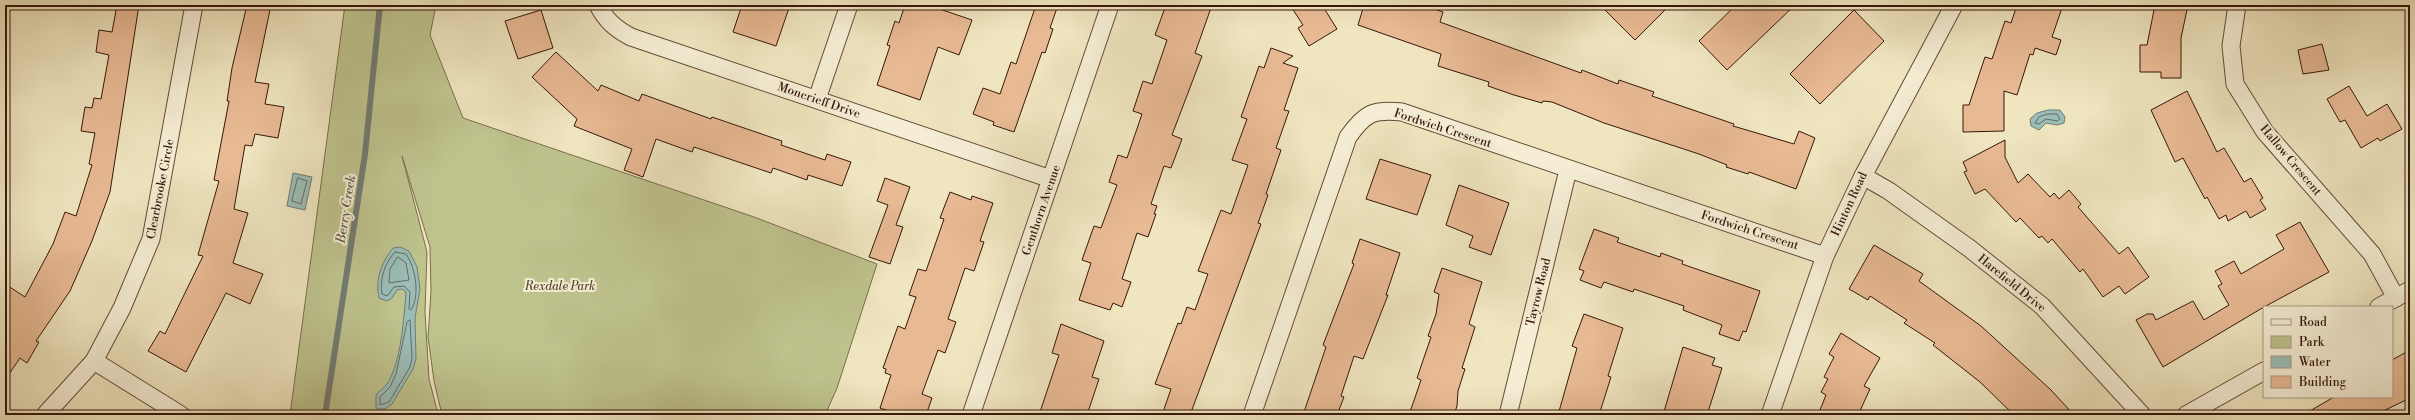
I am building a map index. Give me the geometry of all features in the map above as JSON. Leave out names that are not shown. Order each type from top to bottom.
[{"type":"street","name":"Clearbrooke Circle","points":[[45,415],[94,361],[122,308],[151,239],[194,5]]},
{"type":"street","name":"Moncrieff Drive","points":[[598,5],[605,19],[616,29],[631,37],[1051,179]]},
{"type":"street","points":[[817,99],[849,5]]},
{"type":"street","name":"Genthorn Avenue","points":[[971,415],[1110,5]]},
{"type":"street","name":"Hallow Crescent","points":[[2238,5],[2231,46],[2235,84],[2265,132],[2372,254],[2403,294]]},
{"type":"street","name":"Hinton Road","points":[[1770,415],[1825,256],[1863,176],[1952,6]]},
{"type":"street","name":"Fordwich Crescent","points":[[1252,415],[1348,137],[1357,124],[1370,113],[1384,110],[1402,112],[1568,170],[1825,256]]},
{"type":"street","name":"Tayrow Road","points":[[1508,415],[1568,170]]},
{"type":"street","name":"Harefield Drive","points":[[1863,176],[1889,191],[1969,248],[2042,306],[2142,415]]},
{"type":"street","points":[[2381,306],[2403,294]]},
{"type":"street","points":[[94,361],[181,415]]},
{"type":"street","points":[[2186,415],[2263,372]]},
{"type":"green space","name":"Rexdale Park","points":[[345,5],[436,5],[430,35],[463,118],[754,217],[877,264],[837,388],[825,415],[442,415],[434,381],[428,337],[431,291],[430,247],[402,156],[427,252],[425,312],[429,379],[438,414],[290,415]]},
{"type":"water","points":[[2048,110],[2060,110],[2065,117],[2064,123],[2057,125],[2046,123],[2039,130],[2031,126],[2030,119],[2037,113]]},
{"type":"water","points":[[293,173],[312,177],[305,210],[287,206]]},
{"type":"water","points":[[400,247],[409,251],[417,267],[420,289],[415,318],[416,359],[413,369],[392,404],[385,409],[376,409],[376,395],[387,384],[392,375],[399,353],[406,292],[402,289],[397,290],[392,298],[387,301],[379,298],[379,278],[382,266],[393,248]]},
{"type":"building","points":[[117,5],[139,5],[110,192],[92,241],[70,291],[36,341],[39,342],[27,363],[20,358],[5,380],[5,284],[25,297],[53,244],[65,212],[76,216],[92,165],[89,164],[95,133],[81,131],[85,107],[92,108],[94,98],[101,99],[109,55],[96,52],[99,30],[112,32]]},
{"type":"building","points":[[247,5],[271,5],[255,82],[269,84],[265,104],[284,107],[278,138],[255,134],[252,146],[245,145],[234,209],[248,213],[233,263],[263,274],[250,304],[226,293],[186,372],[148,351],[160,331],[165,334],[203,256],[198,255],[219,181],[214,180],[229,101],[227,101],[232,68]]},
{"type":"building","points":[[742,5],[790,5],[776,46],[733,32]]},
{"type":"building","points":[[905,5],[928,5],[972,20],[959,55],[938,47],[920,100],[877,85],[890,46],[887,45],[895,21],[899,23]]},
{"type":"building","points":[[1036,5],[1058,5],[1050,28],[1053,29],[1045,53],[1042,52],[1014,132],[993,125],[994,122],[973,114],[983,88],[1000,94],[1011,62],[1016,64]]},
{"type":"building","points":[[1166,5],[1212,5],[1195,53],[1202,56],[1172,135],[1182,139],[1171,168],[1164,166],[1151,204],[1157,206],[1154,214],[1156,214],[1148,237],[1137,233],[1122,279],[1131,282],[1122,307],[1113,303],[1110,310],[1079,300],[1091,263],[1082,260],[1094,226],[1101,228],[1117,185],[1109,182],[1118,155],[1127,158],[1142,114],[1133,111],[1143,81],[1152,84],[1167,40],[1155,35]]},
{"type":"building","points":[[1290,5],[1322,5],[1337,29],[1309,46],[1298,28],[1303,25]]},
{"type":"building","points":[[1364,5],[1423,5],[1443,12],[1440,22],[1581,73],[1582,70],[1618,84],[1619,80],[1654,92],[1652,96],[1734,124],[1733,126],[1794,144],[1799,131],[1815,138],[1796,189],[1749,172],[1748,174],[1726,167],[1727,165],[1699,154],[1604,123],[1552,102],[1543,101],[1542,103],[1514,95],[1488,86],[1489,82],[1438,66],[1441,54],[1358,25]]},
{"type":"building","points":[[1600,5],[1670,5],[1635,40]]},
{"type":"building","points":[[1736,5],[1795,5],[1727,70],[1699,41]]},
{"type":"building","points":[[2017,5],[2063,5],[2052,37],[2061,40],[2056,55],[2035,48],[2033,55],[2030,54],[2017,95],[2004,91],[2004,131],[1963,132],[1963,105],[1969,105],[1985,57],[1992,59],[2005,21],[2011,23]]},
{"type":"building","points":[[2155,5],[2188,5],[2181,38],[2181,78],[2161,78],[2161,72],[2140,72],[2140,45],[2147,45]]},
{"type":"building","points":[[541,10],[553,48],[518,59],[505,21]]},
{"type":"building","points":[[1854,10],[1884,41],[1820,104],[1790,74]]},
{"type":"building","points":[[2322,44],[2329,70],[2303,74],[2298,50]]},
{"type":"building","points":[[1271,48],[1293,56],[1283,63],[1298,68],[1284,110],[1289,111],[1276,148],[1281,150],[1258,223],[1261,224],[1190,415],[1162,415],[1171,389],[1155,384],[1178,323],[1181,324],[1187,307],[1195,310],[1208,274],[1198,271],[1221,210],[1231,214],[1248,165],[1232,160],[1247,119],[1241,117],[1259,66],[1264,68]]},
{"type":"building","points":[[556,52],[598,91],[601,85],[639,101],[642,94],[711,119],[712,117],[782,141],[781,145],[825,160],[827,154],[851,162],[842,186],[808,175],[807,180],[773,168],[771,173],[694,147],[692,152],[656,139],[643,177],[624,170],[632,149],[574,126],[577,119],[532,77]]},
{"type":"building","points":[[2349,86],[2367,116],[2387,104],[2402,129],[2380,141],[2378,138],[2361,148],[2345,120],[2340,122],[2327,99]]},
{"type":"building","points":[[2187,91],[2217,152],[2224,148],[2244,182],[2251,178],[2263,198],[2260,200],[2266,209],[2250,218],[2246,211],[2228,221],[2226,215],[2219,219],[2207,197],[2205,199],[2183,158],[2175,162],[2151,110]]},
{"type":"building","points":[[2005,140],[2005,157],[2018,183],[2028,174],[2050,197],[2054,193],[2059,199],[2069,190],[2081,204],[2078,207],[2119,254],[2128,247],[2149,277],[2125,294],[2119,286],[2103,297],[2083,269],[2080,272],[2052,239],[2048,243],[2042,236],[2039,238],[2020,218],[2016,222],[1985,189],[1975,194],[1964,172],[1967,171],[1963,162]]},
{"type":"building","points":[[1380,159],[1431,175],[1417,215],[1366,199]]},
{"type":"building","points":[[885,178],[910,187],[896,225],[903,227],[890,264],[869,257],[888,205],[877,201]]},
{"type":"building","points":[[1459,185],[1509,203],[1491,255],[1469,247],[1473,236],[1446,225]]},
{"type":"building","points":[[950,192],[971,200],[972,196],[993,203],[980,241],[984,242],[974,271],[965,268],[948,319],[956,322],[945,353],[938,350],[922,394],[932,398],[926,415],[900,415],[880,408],[891,375],[885,373],[886,369],[883,368],[898,326],[905,329],[916,297],[909,295],[918,269],[926,271],[944,219],[940,218]]},
{"type":"building","points":[[2300,222],[2329,272],[2266,306],[2263,306],[2263,308],[2163,367],[2136,320],[2147,314],[2153,314],[2156,320],[2193,301],[2204,320],[2229,305],[2218,286],[2222,284],[2215,271],[2234,261],[2241,274],[2284,249],[2276,235]]},
{"type":"building","points":[[1594,229],[1619,238],[1617,242],[1660,257],[1661,253],[1683,261],[1682,264],[1760,291],[1746,332],[1743,331],[1739,341],[1719,334],[1722,325],[1683,310],[1684,306],[1634,289],[1633,292],[1604,282],[1601,288],[1580,280],[1584,271],[1579,269]]},
{"type":"building","points":[[1360,239],[1400,253],[1386,295],[1388,295],[1363,359],[1354,356],[1341,396],[1344,397],[1337,415],[1303,415],[1326,347],[1323,345],[1354,264],[1352,263]]},
{"type":"building","points":[[1874,245],[1923,274],[1919,281],[1981,326],[2051,390],[2074,415],[2014,415],[1980,382],[1933,345],[1935,343],[1904,323],[1907,320],[1870,296],[1868,300],[1849,289]]},
{"type":"building","points":[[1442,268],[1482,282],[1469,324],[1475,327],[1462,368],[1465,369],[1458,391],[1457,406],[1454,415],[1409,415],[1421,380],[1417,378],[1431,337],[1428,336],[1436,314],[1439,294],[1434,292]]},
{"type":"building","points":[[1584,314],[1623,328],[1608,376],[1611,377],[1599,415],[1558,415],[1577,348],[1572,346]]},
{"type":"building","points":[[1061,324],[1104,341],[1092,377],[1099,379],[1087,415],[1039,415],[1059,355],[1052,353]]},
{"type":"building","points":[[1841,333],[1880,358],[1864,386],[1870,389],[1858,415],[1818,415],[1826,395],[1821,392],[1828,379],[1824,377],[1834,357],[1829,354]]},
{"type":"building","points":[[1683,347],[1715,358],[1712,365],[1722,368],[1707,415],[1663,415]]},
{"type":"building","points":[[2410,350],[2410,398],[2375,415],[2303,415],[2332,398],[2393,398],[2393,359]]},
{"type":"waterway","name":"Berry Creek","points":[[325,415],[365,154],[380,5]]}]
